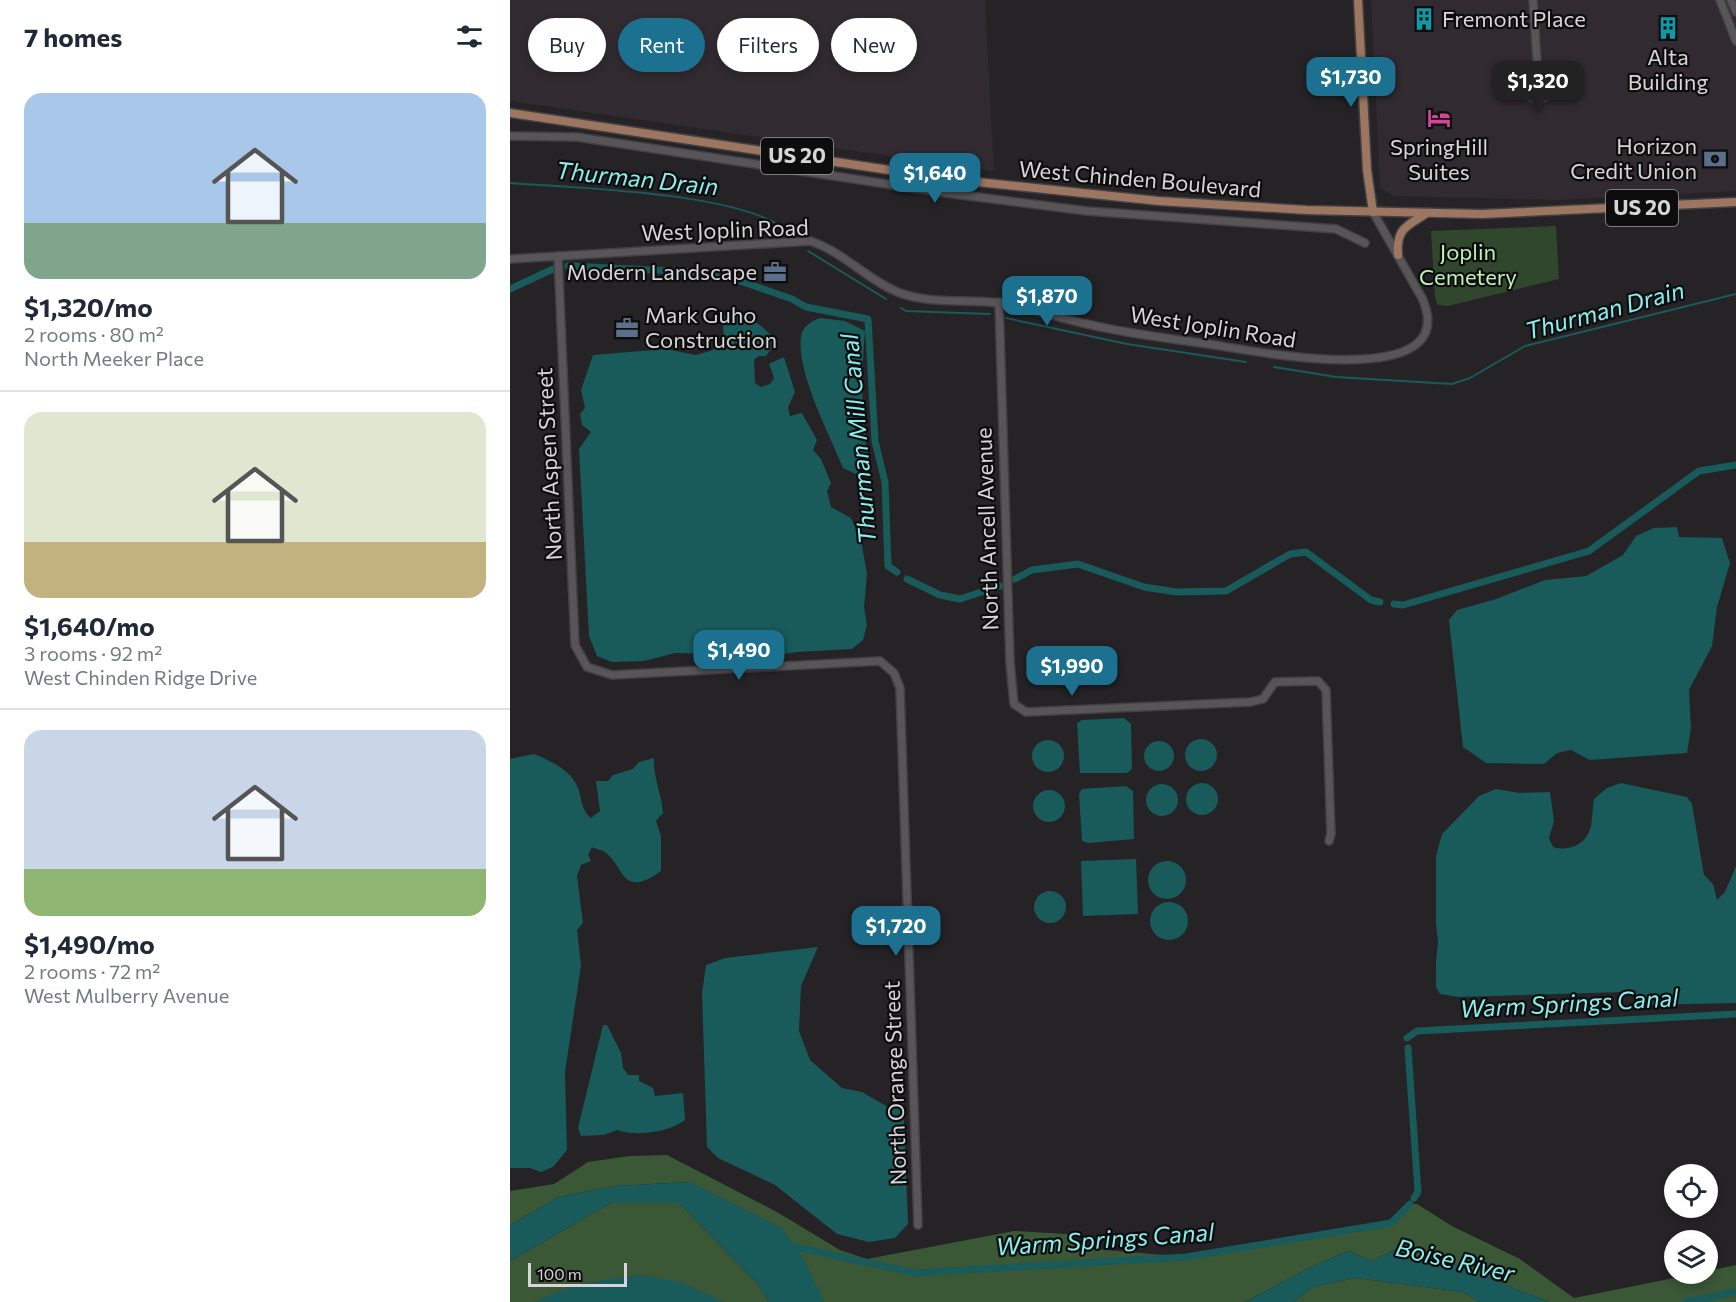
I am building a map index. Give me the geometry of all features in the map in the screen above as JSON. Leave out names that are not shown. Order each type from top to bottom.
[{"type":"main road","points":[[1358,0],[1367,170],[1373,212]]},
{"type":"main road","name":"West Chinden Boulevard","points":[[510,113],[1027,189],[1205,204],[1373,212],[1510,213],[1736,202]]},
{"type":"main road","points":[[1398,255],[1398,235],[1404,228],[1427,213]]},
{"type":"street","points":[[1533,0],[1538,76]]},
{"type":"street","points":[[1720,0],[1736,41]]},
{"type":"street","points":[[1731,0],[1736,12]]},
{"type":"street","points":[[510,136],[577,137],[946,193],[1087,211],[1336,229],[1365,243]]},
{"type":"street","name":"West Joplin Road","points":[[510,260],[810,241],[828,247],[899,293],[929,300],[999,302],[1153,338],[1296,359],[1363,359],[1404,350],[1416,344],[1429,326],[1428,311],[1373,212]]},
{"type":"street","name":"North Aspen Street","points":[[558,256],[576,645],[587,667],[612,675],[880,661],[894,674],[900,688]]},
{"type":"street","name":"North Ancell Avenue","points":[[999,302],[1009,651],[1014,704],[1026,712],[1250,702],[1263,699],[1275,682],[1318,681],[1326,690],[1331,834],[1329,841]]},
{"type":"street","name":"North Orange Street","points":[[900,688],[918,1225]]},
{"type":"shaded area","points":[[510,0],[985,0],[994,171],[510,101]]},
{"type":"shaded area","points":[[1371,0],[1736,0],[1736,191],[1558,200],[1394,196],[1380,188]]},
{"type":"green space","name":"Joplin Cemetery","points":[[1556,226],[1559,279],[1448,306],[1438,305],[1435,298],[1431,231]]},
{"type":"green space","points":[[667,1155],[777,1212],[840,1250],[867,1259],[1014,1231],[1067,1234],[1084,1248],[1186,1257],[1391,1223],[1410,1204],[1417,1204],[1452,1226],[1520,1259],[1574,1298],[1664,1280],[1664,1284],[1718,1284],[1718,1269],[1736,1265],[1736,1302],[1549,1302],[1443,1260],[1409,1260],[1396,1249],[1372,1261],[1349,1251],[1313,1266],[1245,1302],[824,1302],[819,1294],[690,1182],[615,1186],[559,1197],[510,1225],[510,1191],[554,1184],[588,1162],[629,1156]]},
{"type":"green space","points":[[611,1203],[679,1203],[755,1281],[769,1302],[510,1302],[510,1261]]},
{"type":"green space","points":[[1356,1278],[1463,1292],[1480,1302],[1293,1302],[1315,1286]]},
{"type":"water","points":[[717,316],[751,320],[764,328],[776,343],[766,356],[759,356],[754,360],[755,383],[761,387],[770,384],[774,378],[769,364],[784,357],[795,392],[788,407],[790,416],[802,413],[817,440],[813,450],[821,459],[831,483],[827,491],[831,507],[851,518],[861,540],[867,574],[864,607],[867,625],[863,640],[852,649],[797,652],[758,658],[726,650],[717,654],[675,653],[644,661],[612,662],[597,656],[589,636],[579,449],[591,432],[582,425],[580,414],[585,408],[581,390],[593,355],[666,349],[696,355],[713,350],[724,339],[723,325]]},
{"type":"water","points":[[820,318],[845,321],[865,331],[862,396],[869,472],[860,476],[843,468],[803,367],[802,332],[808,324]]},
{"type":"water","points":[[1677,527],[1679,537],[1722,538],[1730,563],[1717,607],[1712,646],[1689,690],[1691,728],[1687,753],[1590,760],[1571,750],[1557,753],[1544,764],[1486,763],[1463,747],[1449,620],[1457,610],[1496,599],[1545,580],[1586,576],[1623,555],[1636,536],[1654,528]]},
{"type":"water","points":[[1124,718],[1131,724],[1132,769],[1127,773],[1080,773],[1077,723],[1082,720]]},
{"type":"water","points":[[1201,739],[1212,744],[1217,755],[1212,766],[1201,771],[1190,766],[1185,755],[1190,744]]},
{"type":"water","points":[[1048,740],[1059,745],[1064,756],[1059,767],[1048,772],[1037,767],[1032,756],[1037,745]]},
{"type":"water","points":[[1159,741],[1170,745],[1174,756],[1170,767],[1159,771],[1148,767],[1144,756],[1148,745]]},
{"type":"water","points":[[534,754],[554,763],[571,776],[578,788],[585,812],[591,818],[600,811],[596,781],[608,781],[613,775],[633,769],[639,762],[654,758],[663,813],[656,821],[661,836],[661,871],[648,879],[631,882],[605,852],[592,847],[588,855],[591,861],[581,865],[577,876],[583,923],[577,930],[581,966],[565,1072],[567,1150],[553,1167],[541,1172],[530,1168],[510,1168],[510,759]]},
{"type":"water","points":[[1202,783],[1213,788],[1218,799],[1213,810],[1202,815],[1191,810],[1186,799],[1191,788]]},
{"type":"water","points":[[1621,783],[1687,797],[1692,804],[1704,875],[1713,884],[1717,900],[1725,892],[1736,866],[1736,1003],[1644,1005],[1637,997],[1625,992],[1459,997],[1440,994],[1436,987],[1438,942],[1436,856],[1442,834],[1479,796],[1496,789],[1520,793],[1550,792],[1554,821],[1549,838],[1553,847],[1572,847],[1581,842],[1590,831],[1594,799],[1607,788]]},
{"type":"water","points":[[1162,784],[1173,789],[1178,800],[1173,811],[1162,816],[1151,811],[1146,800],[1151,789]]},
{"type":"water","points":[[1126,786],[1133,791],[1134,839],[1088,843],[1082,841],[1079,794],[1082,789]]},
{"type":"water","points":[[1049,790],[1060,795],[1065,806],[1060,817],[1049,822],[1038,817],[1033,806],[1038,795]]},
{"type":"water","points":[[1136,859],[1138,914],[1083,916],[1081,861]]},
{"type":"water","points":[[1167,861],[1180,867],[1186,880],[1180,893],[1167,899],[1154,893],[1148,880],[1154,867]]},
{"type":"water","points":[[1050,891],[1061,896],[1066,907],[1061,918],[1050,923],[1039,918],[1034,907],[1039,896]]},
{"type":"water","points":[[1169,902],[1176,903],[1182,908],[1187,914],[1187,928],[1182,934],[1176,939],[1169,940],[1162,939],[1156,934],[1151,928],[1150,921],[1151,914],[1156,908],[1162,903]]},
{"type":"water","points":[[818,947],[801,986],[799,1031],[810,1060],[842,1088],[862,1092],[888,1107],[903,1097],[908,1224],[895,1238],[869,1242],[837,1234],[775,1185],[718,1158],[707,1147],[702,993],[706,965],[725,958]]},
{"type":"water","points":[[603,1025],[607,1025],[621,1053],[623,1068],[628,1075],[639,1075],[639,1081],[653,1088],[655,1096],[683,1093],[685,1120],[671,1128],[652,1132],[634,1133],[618,1130],[603,1135],[581,1136],[578,1128]]},
{"type":"water","points":[[690,1182],[782,1228],[805,1261],[824,1302],[769,1302],[755,1281],[679,1203],[611,1203],[510,1261],[510,1225],[559,1197],[615,1186]]},
{"type":"water","points":[[1397,1249],[1409,1260],[1443,1260],[1549,1302],[1480,1302],[1463,1292],[1356,1278],[1315,1286],[1293,1302],[1245,1302],[1313,1266],[1349,1251],[1372,1261]]},
{"type":"water","points":[[640,1275],[683,1283],[725,1302],[534,1302],[575,1285]]},
{"type":"waterway","name":"Thurman Drain","points":[[510,183],[615,190],[699,200],[768,219],[789,233]]},
{"type":"waterway","name":"Thurman Drain","points":[[808,251],[886,299]]},
{"type":"waterway","name":"Thurman Mill Canal","points":[[568,266],[717,273],[792,299],[806,307],[868,319],[875,441],[885,482],[888,566],[897,572]]},
{"type":"waterway","name":"Thurman Mill Canal","points":[[510,289],[553,269]]},
{"type":"waterway","name":"Thurman Drain","points":[[1274,367],[1336,377],[1452,384],[1470,378],[1525,346],[1736,294]]},
{"type":"waterway","name":"Thurman Drain","points":[[901,308],[906,311],[990,314]]},
{"type":"waterway","name":"Thurman Drain","points":[[1006,318],[1127,344],[1246,362]]},
{"type":"waterway","name":"Thurman Mill Canal","points":[[1394,604],[1403,605],[1589,551],[1699,471],[1736,465]]},
{"type":"waterway","name":"Thurman Mill Canal","points":[[1015,579],[1032,570],[1078,564],[1144,587],[1176,592],[1226,591],[1290,554],[1306,552],[1371,600],[1380,602]]},
{"type":"waterway","name":"Thurman Mill Canal","points":[[907,579],[940,595],[960,599],[1000,586]]},
{"type":"waterway","name":"Warm Springs Canal","points":[[1407,1038],[1417,1031],[1736,1014]]},
{"type":"waterway","name":"Warm Springs Canal","points":[[1408,1048],[1418,1192],[1414,1198]]},
{"type":"waterway","name":"Warm Springs Canal","points":[[795,1247],[915,1273],[1186,1257],[1391,1223],[1410,1204]]},
{"type":"waterway","points":[[1685,1302],[1736,1292]]},
{"type":"place","name":"Fremont Place","points":[[1424,19]]},
{"type":"place","name":"Alta Building","points":[[1668,28]]},
{"type":"place","name":"SpringHill Suites","points":[[1439,118]]},
{"type":"place","name":"Horizon Credit Union","points":[[1715,159]]},
{"type":"place","name":"Modern Landscape","points":[[775,272]]},
{"type":"place","name":"Mark Guho Construction","points":[[627,328]]},
{"type":"water label","name":"Boise River","points":[[1455,1261]]}]
